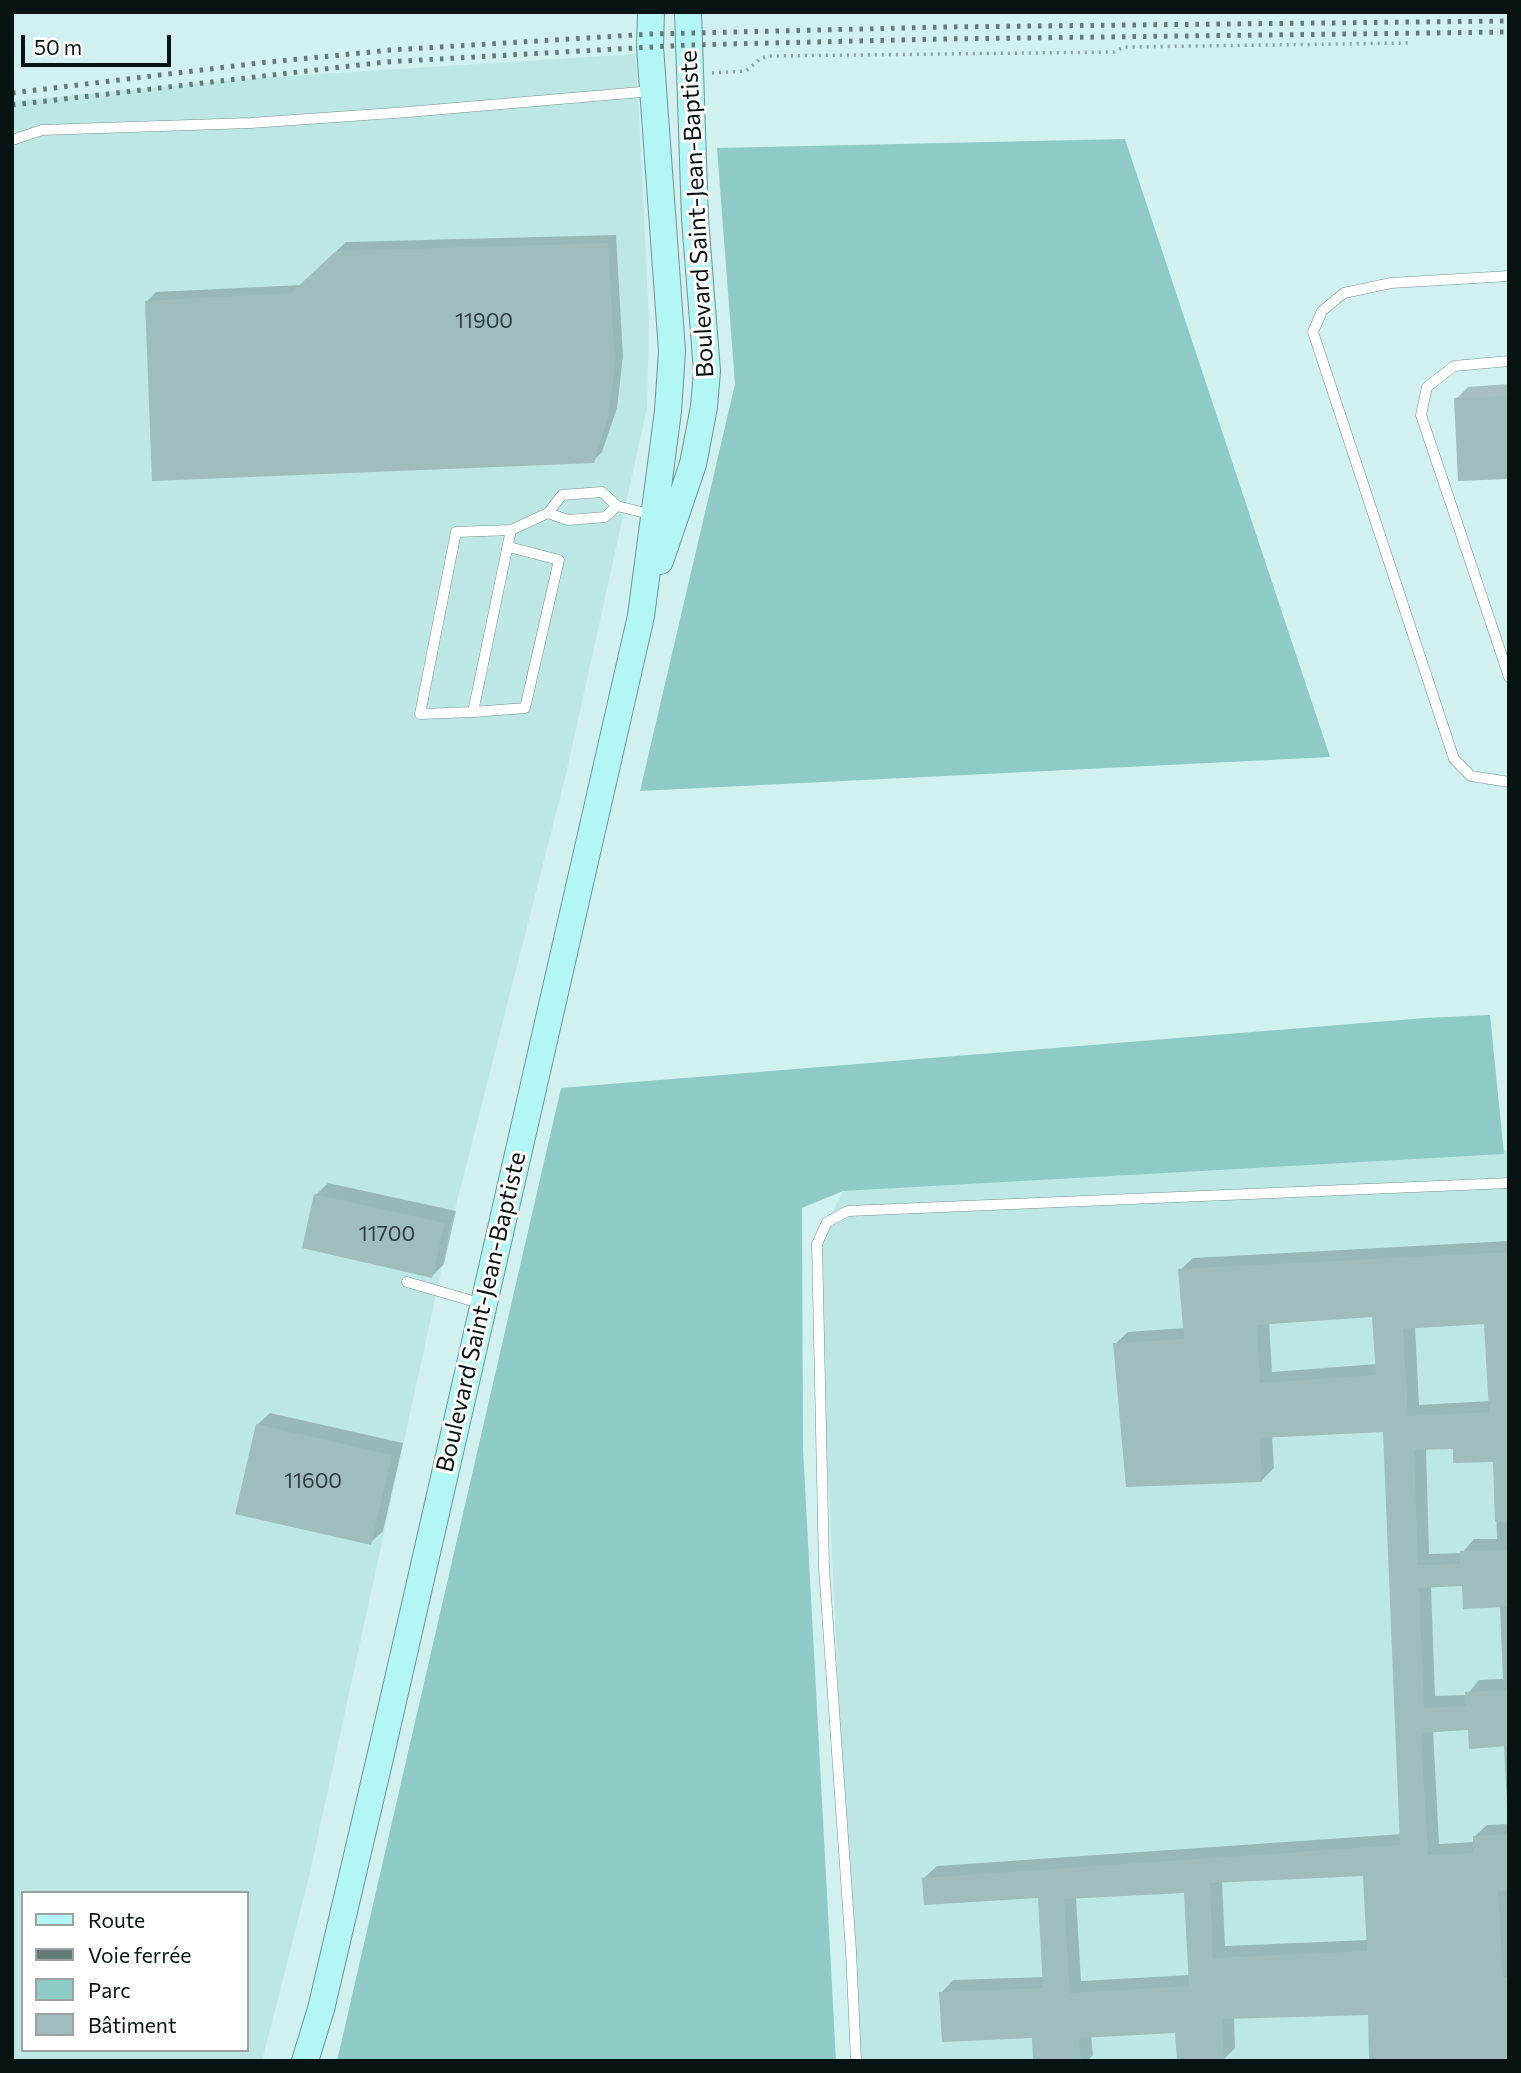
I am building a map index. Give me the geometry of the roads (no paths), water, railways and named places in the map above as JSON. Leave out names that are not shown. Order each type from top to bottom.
[{"type":"main road","name":"Boulevard Saint-Jean-Baptiste","points":[[306,2061],[321,2009],[641,616],[668,411],[671,351],[650,47],[651,12]]},
{"type":"main road","name":"Boulevard Saint-Jean-Baptiste","points":[[641,616],[693,464],[707,371],[695,219],[688,12]]},
{"type":"main road","name":"Boulevard Saint-Jean-Baptiste","points":[[313,2061],[321,2009]]},
{"type":"lane","points":[[12,140],[42,130],[250,122],[408,112],[654,91]]},
{"type":"lane","points":[[1509,276],[1391,283],[1344,293],[1322,311],[1313,332],[1454,759],[1471,775],[1509,782]]},
{"type":"lane","points":[[1509,361],[1454,366],[1427,387],[1421,415],[1509,677]]},
{"type":"lane","points":[[509,547],[559,560],[525,708],[419,714],[456,532],[511,530],[548,513],[562,495],[602,492],[617,506],[654,515]]},
{"type":"lane","points":[[548,513],[568,520],[606,517],[617,506]]},
{"type":"lane","points":[[473,712],[511,530]]},
{"type":"lane","points":[[856,2061],[851,1951],[824,1568],[817,1244],[827,1222],[848,1211],[1509,1183]]},
{"type":"lane","points":[[407,1282],[483,1304]]},
{"type":"railway","points":[[12,93],[391,50],[651,34],[943,27],[1509,21]]},
{"type":"railway","points":[[12,105],[385,62],[688,45],[1509,32]]}]
